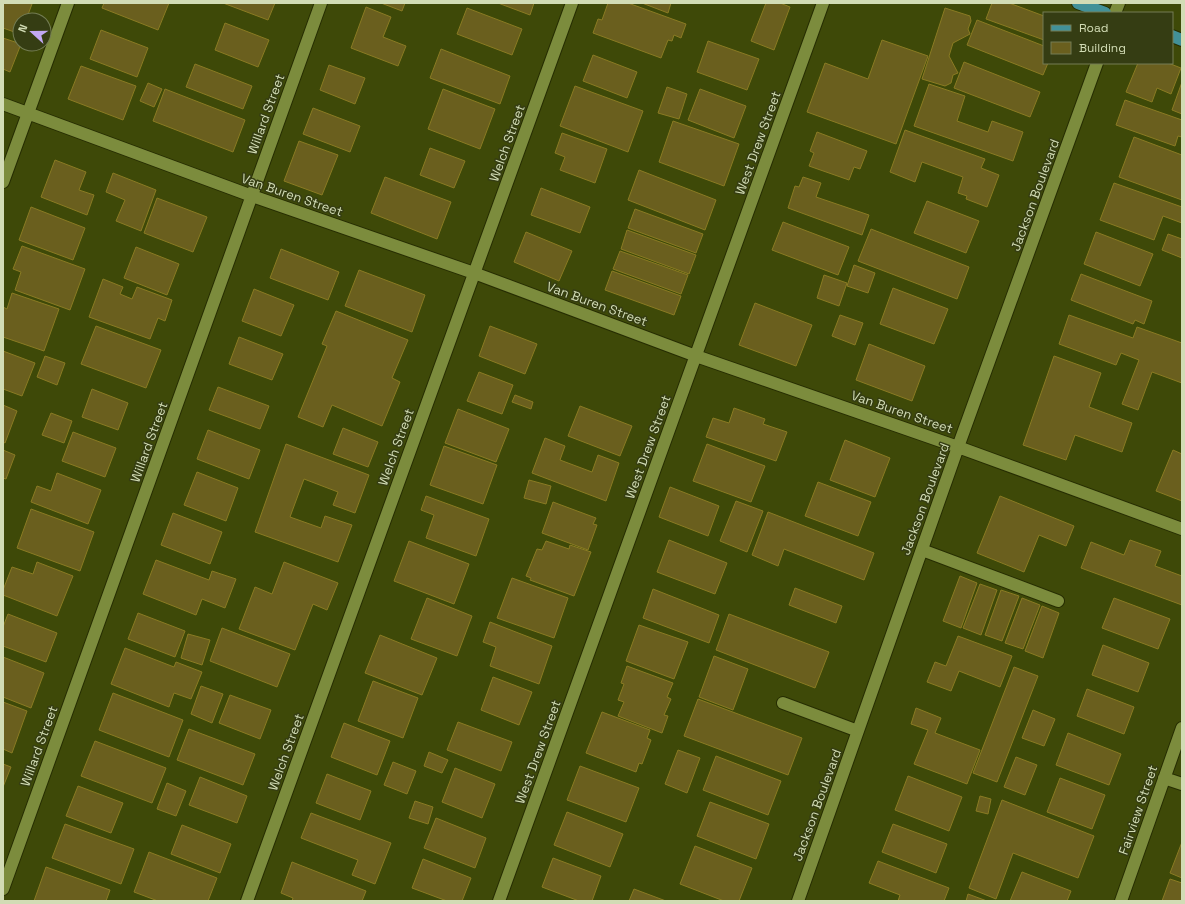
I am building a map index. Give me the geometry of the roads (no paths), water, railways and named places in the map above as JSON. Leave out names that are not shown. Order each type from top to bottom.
[{"type":"main road","points":[[1078,3],[1102,12]]},
{"type":"street","points":[[3,182],[68,3]]},
{"type":"street","name":"Willard Street","points":[[3,890],[321,3]]},
{"type":"street","name":"Welch Street","points":[[248,901],[572,3]]},
{"type":"street","name":"West Drew Street","points":[[498,901],[823,3]]},
{"type":"street","name":"Jackson Boulevard","points":[[798,901],[958,447],[1097,64]]},
{"type":"street","name":"Van Buren Street","points":[[3,104],[252,196],[474,273],[696,356],[958,447],[1182,529]]},
{"type":"street","points":[[922,550],[1058,600]]},
{"type":"street","points":[[782,703],[858,731]]},
{"type":"street","name":"Fairview Street","points":[[1121,901],[1182,728]]},
{"type":"street","points":[[1164,778],[1182,784]]}]
